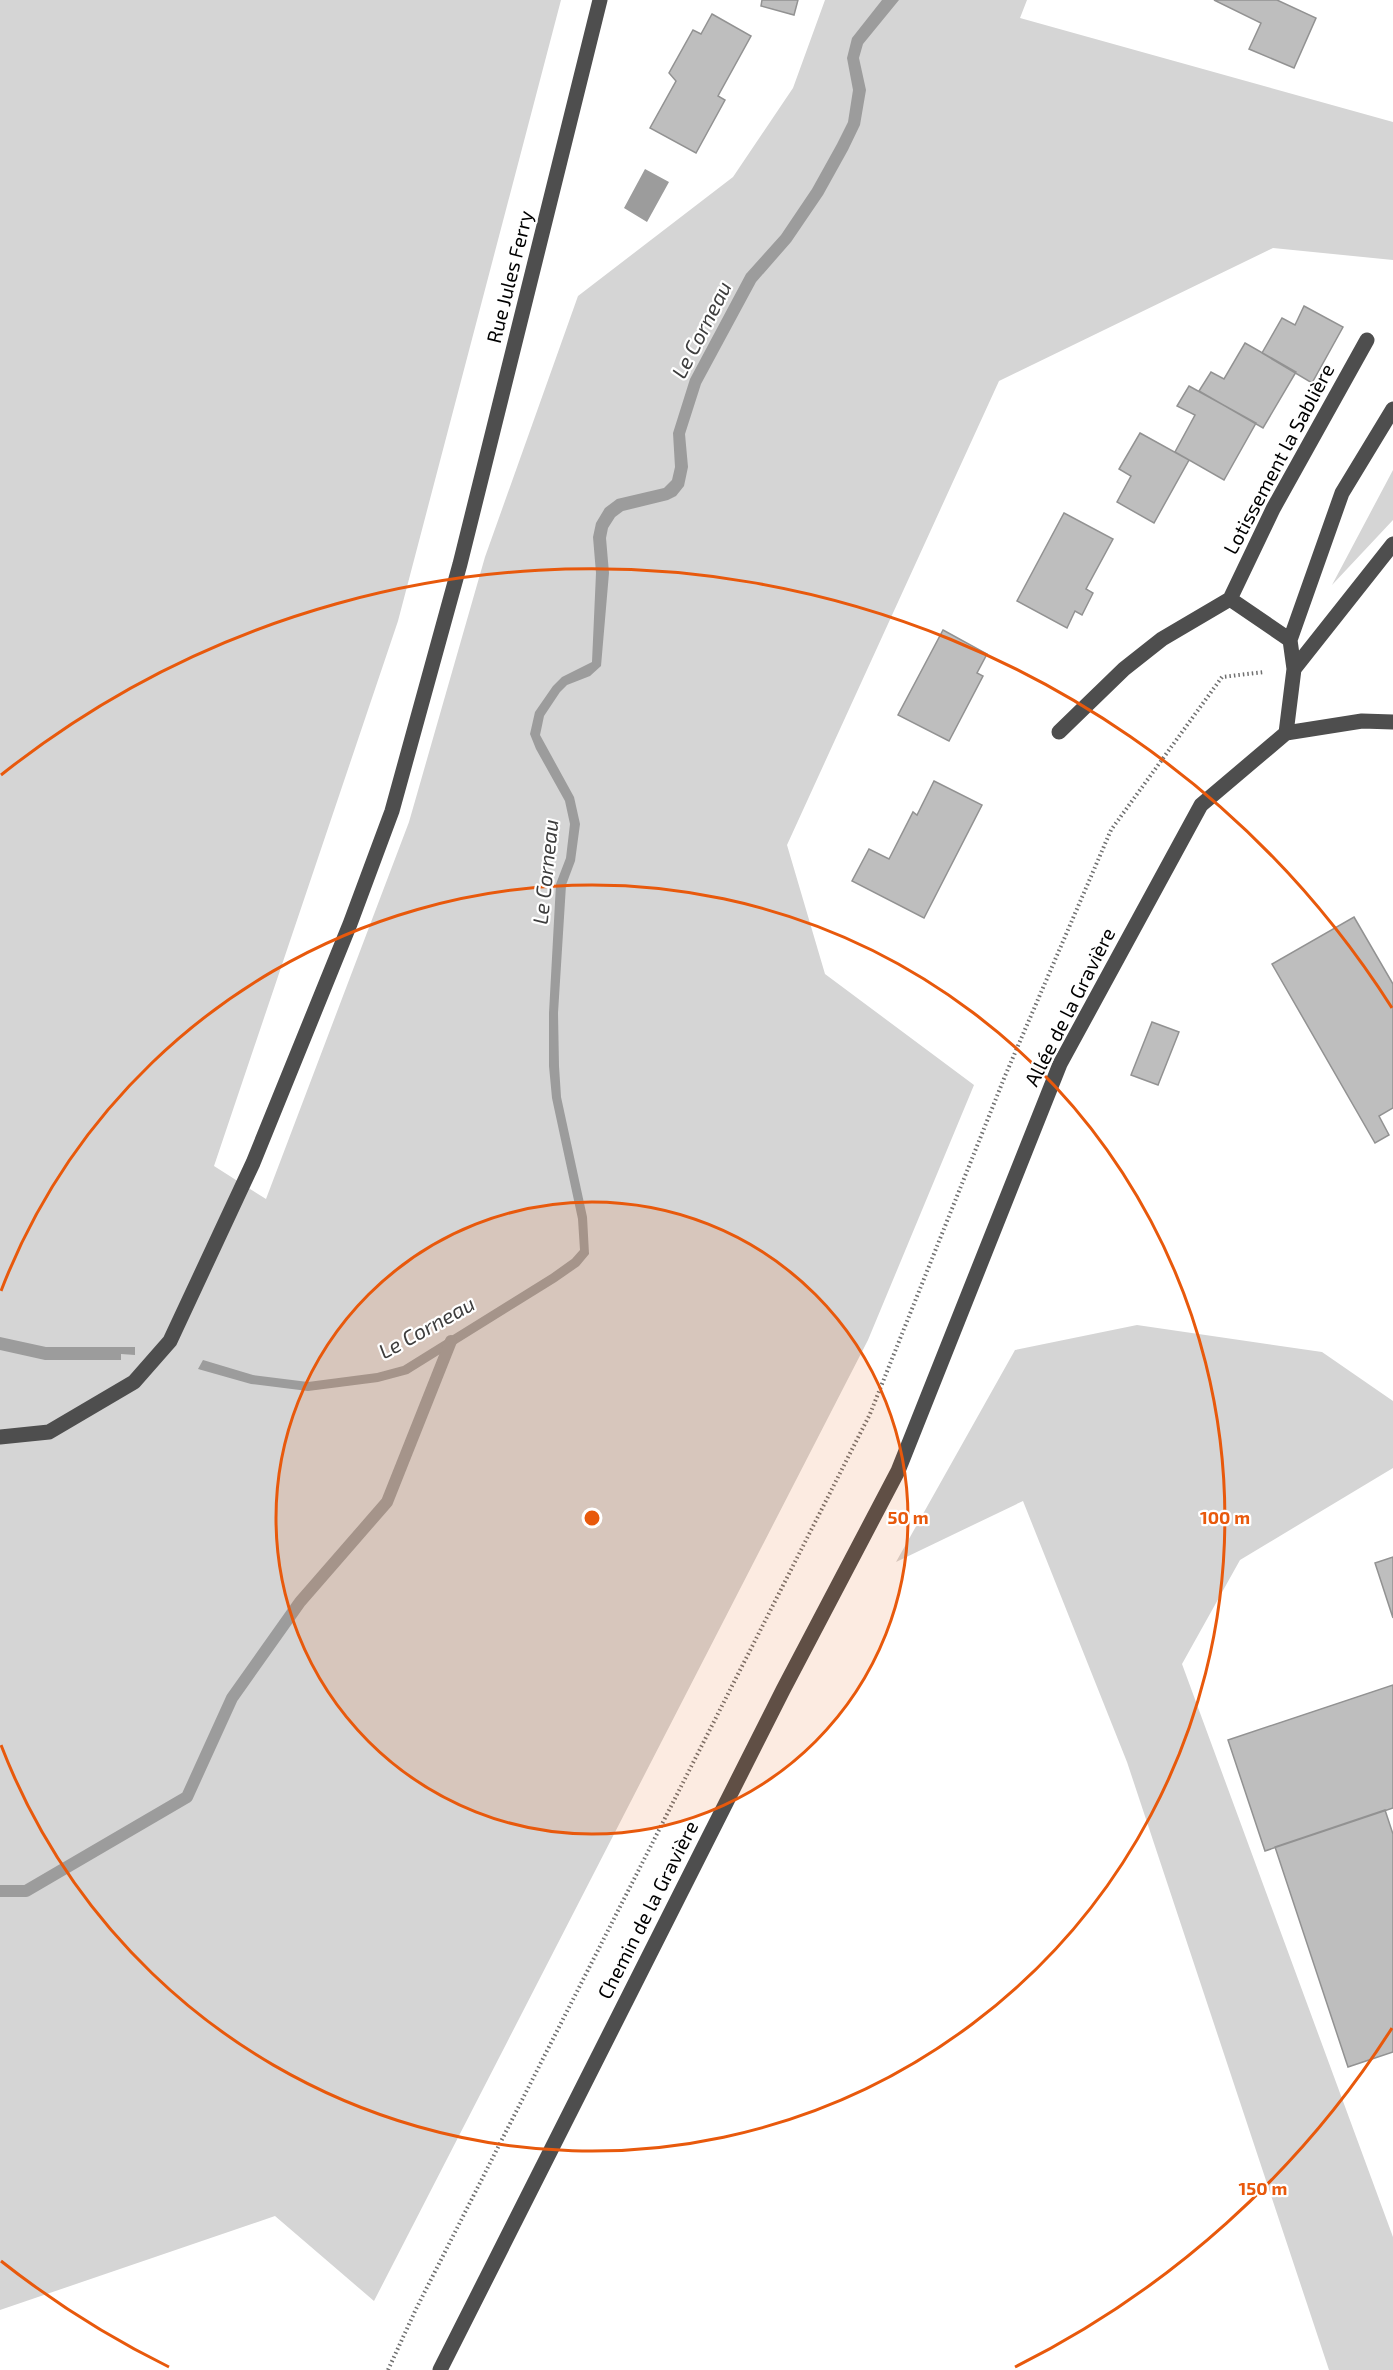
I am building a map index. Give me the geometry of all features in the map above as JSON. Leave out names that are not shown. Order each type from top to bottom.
[{"type":"street","name":"Rue Jules Ferry","points":[[0,1437],[49,1432],[134,1382],[170,1341],[253,1163],[350,924],[392,811],[460,564],[600,0]]},
{"type":"street","name":"Lotissement la Sablière","points":[[1230,599],[1273,509],[1366,340]]},
{"type":"street","points":[[1393,409],[1342,493],[1290,640],[1294,669],[1287,733],[1362,721],[1393,722]]},
{"type":"street","points":[[1294,669],[1393,544]]},
{"type":"street","points":[[1059,732],[1124,669],[1162,639],[1230,599],[1290,640]]},
{"type":"street","name":"Allée de la Gravière","points":[[898,1472],[1060,1064],[1201,805],[1287,733]]},
{"type":"street","name":"Chemin de la Gravière","points":[[440,2370],[777,1700],[898,1472]]},
{"type":"path","points":[[388,2370],[870,1414],[1005,1076],[1111,830],[1222,676],[1294,669]]},
{"type":"shaded area","points":[[0,0],[561,0],[398,621],[214,1166],[266,1199],[409,822],[485,557],[578,296],[733,177],[793,88],[825,0],[1027,0],[1020,18],[1393,122],[1393,260],[1273,248],[999,381],[787,845],[825,974],[974,1085],[868,1340],[374,2301],[275,2216],[0,2310]]},
{"type":"shaded area","points":[[882,0],[899,0],[863,44],[859,58],[866,90],[860,125],[823,195],[791,242],[756,282],[701,384],[685,434],[688,467],[684,486],[676,496],[668,500],[623,511],[615,517],[608,528],[606,538],[609,573],[601,666],[590,676],[567,685],[544,716],[540,735],[574,797],[580,824],[575,861],[566,885],[558,1013],[559,1066],[561,1097],[587,1217],[589,1254],[579,1266],[556,1282],[408,1374],[378,1382],[308,1391],[251,1384],[198,1369],[203,1360],[253,1375],[308,1382],[377,1373],[403,1366],[551,1274],[572,1259],[580,1250],[578,1219],[552,1098],[549,1066],[549,1013],[556,884],[566,858],[570,824],[565,801],[530,734],[535,712],[562,677],[592,662],[596,573],[593,537],[596,523],[605,508],[617,499],[664,488],[672,480],[675,467],[673,433],[690,379],[746,274],[781,235],[812,189],[837,144],[848,122],[853,90],[847,58],[852,38]]},
{"type":"shaded area","points":[[645,169],[669,182],[647,222],[624,208]]},
{"type":"shaded area","points":[[1393,470],[1393,520],[1332,585]]},
{"type":"shaded area","points":[[1137,1325],[1322,1352],[1393,1401],[1393,1468],[1240,1560],[1182,1664],[1393,2237],[1393,2370],[1329,2370],[1127,1762],[1023,1501],[896,1562],[1015,1350]]},
{"type":"shaded area","points":[[0,1337],[46,1347],[135,1347],[135,1355],[121,1354],[121,1360],[45,1360],[0,1350]]},
{"type":"building","points":[[762,0],[798,0],[794,15],[761,6]]},
{"type":"building","points":[[1214,0],[1277,0],[1316,18],[1294,68],[1249,49],[1261,23]]},
{"type":"building","points":[[712,14],[751,36],[718,96],[725,100],[696,153],[650,128],[676,81],[669,73],[693,30],[701,34]]},
{"type":"building","points":[[1304,306],[1343,327],[1312,383],[1262,353],[1282,318],[1295,325]]},
{"type":"building","points":[[1245,343],[1296,372],[1263,428],[1199,391],[1211,372],[1224,379]]},
{"type":"building","points":[[1189,386],[1256,423],[1224,480],[1175,452],[1195,415],[1177,406]]},
{"type":"building","points":[[1140,433],[1189,460],[1154,523],[1117,502],[1131,476],[1119,469]]},
{"type":"building","points":[[1064,513],[1113,539],[1086,589],[1093,593],[1082,615],[1075,611],[1067,628],[1017,601]]},
{"type":"building","points":[[943,630],[987,654],[977,673],[983,676],[949,741],[898,715]]},
{"type":"building","points":[[934,781],[982,805],[924,918],[852,881],[869,849],[889,859],[913,812],[917,815]]},
{"type":"building","points":[[1354,917],[1393,984],[1393,1108],[1379,1116],[1389,1135],[1375,1143],[1272,964]]},
{"type":"building","points":[[1152,1022],[1179,1032],[1158,1085],[1131,1075]]},
{"type":"building","points":[[1393,1557],[1393,1618],[1375,1563]]},
{"type":"building","points":[[1393,1685],[1393,1808],[1265,1851],[1228,1740]]},
{"type":"building","points":[[1385,1810],[1393,1834],[1393,2052],[1348,2067],[1275,1847]]},
{"type":"waterway","points":[[0,1891],[26,1891],[187,1797],[232,1698],[300,1602],[387,1502],[451,1341]]},
{"type":"water label","name":"Le Corneau","points":[[702,330]]},
{"type":"water label","name":"Le Corneau","points":[[546,872]]},
{"type":"water label","name":"Le Corneau","points":[[427,1328]]}]
